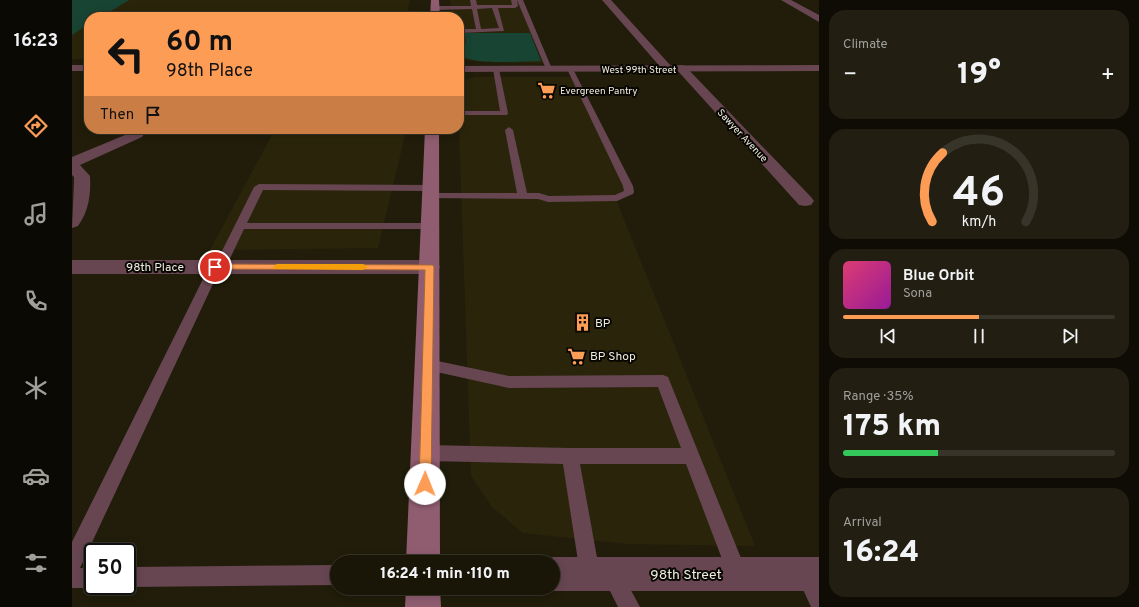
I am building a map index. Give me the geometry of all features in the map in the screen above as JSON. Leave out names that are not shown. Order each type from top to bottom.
[{"type":"main road","points":[[424,555],[432,134]]},
{"type":"main road","points":[[422,607],[423,595]]},
{"type":"street","name":"Sawyer Avenue","points":[[606,0],[805,201]]},
{"type":"street","points":[[785,0],[819,19]]},
{"type":"street","points":[[72,68],[84,68]]},
{"type":"street","name":"West 99th Street","points":[[464,69],[819,68]]},
{"type":"street","points":[[72,163],[137,134]]},
{"type":"street","points":[[72,166],[82,176],[83,191],[78,213],[72,222]]},
{"type":"street","name":"98th Place","points":[[72,267],[430,267]]},
{"type":"street","name":"98th Street","points":[[560,574],[737,574],[815,583]]},
{"type":"lane","points":[[474,0],[479,31]]},
{"type":"lane","points":[[501,0],[503,8]]},
{"type":"lane","points":[[435,8],[503,8],[516,6],[514,0]]},
{"type":"lane","points":[[520,0],[548,69]]},
{"type":"lane","points":[[464,31],[502,30],[495,8]]},
{"type":"lane","points":[[464,113],[504,113],[496,69]]},
{"type":"lane","points":[[72,563],[217,267],[240,226],[259,187],[539,196],[548,199],[617,198],[629,192],[628,186],[570,69]]},
{"type":"lane","points":[[509,130],[523,196]]},
{"type":"lane","points":[[240,226],[430,226]]},
{"type":"lane","points":[[428,365],[509,382],[663,381],[737,574]]},
{"type":"lane","points":[[426,453],[570,456],[692,456]]},
{"type":"lane","points":[[570,456],[600,574],[630,607]]},
{"type":"lane","points":[[136,577],[330,575]]},
{"type":"lane","points":[[72,578],[84,578]]},
{"type":"shaded area","points":[[72,0],[410,0],[407,12],[84,12],[84,59],[72,59]]},
{"type":"shaded area","points":[[450,0],[520,0],[547,64],[482,62],[464,60],[464,12],[451,12]]},
{"type":"shaded area","points":[[475,77],[574,77],[629,192],[615,197],[755,546],[627,544],[523,533],[492,507],[471,476],[459,134],[464,134],[465,80]]},
{"type":"shaded area","points":[[272,134],[405,134],[378,248],[210,250]]},
{"type":"green space","points":[[72,0],[129,0],[109,12],[84,12],[84,27],[72,35]]},
{"type":"green space","points":[[465,33],[530,33],[541,61],[510,62],[485,61],[465,58],[464,43],[466,43]]},
{"type":"slow traffic","points":[[277,267],[363,267]]},
{"type":"place","name":"Evergreen Pantry","points":[[547,90]]},
{"type":"place","name":"BP","points":[[582,323]]},
{"type":"place","name":"BP Shop","points":[[577,356]]},
{"type":"route","points":[[215,267],[430,267],[425,484]]}]
